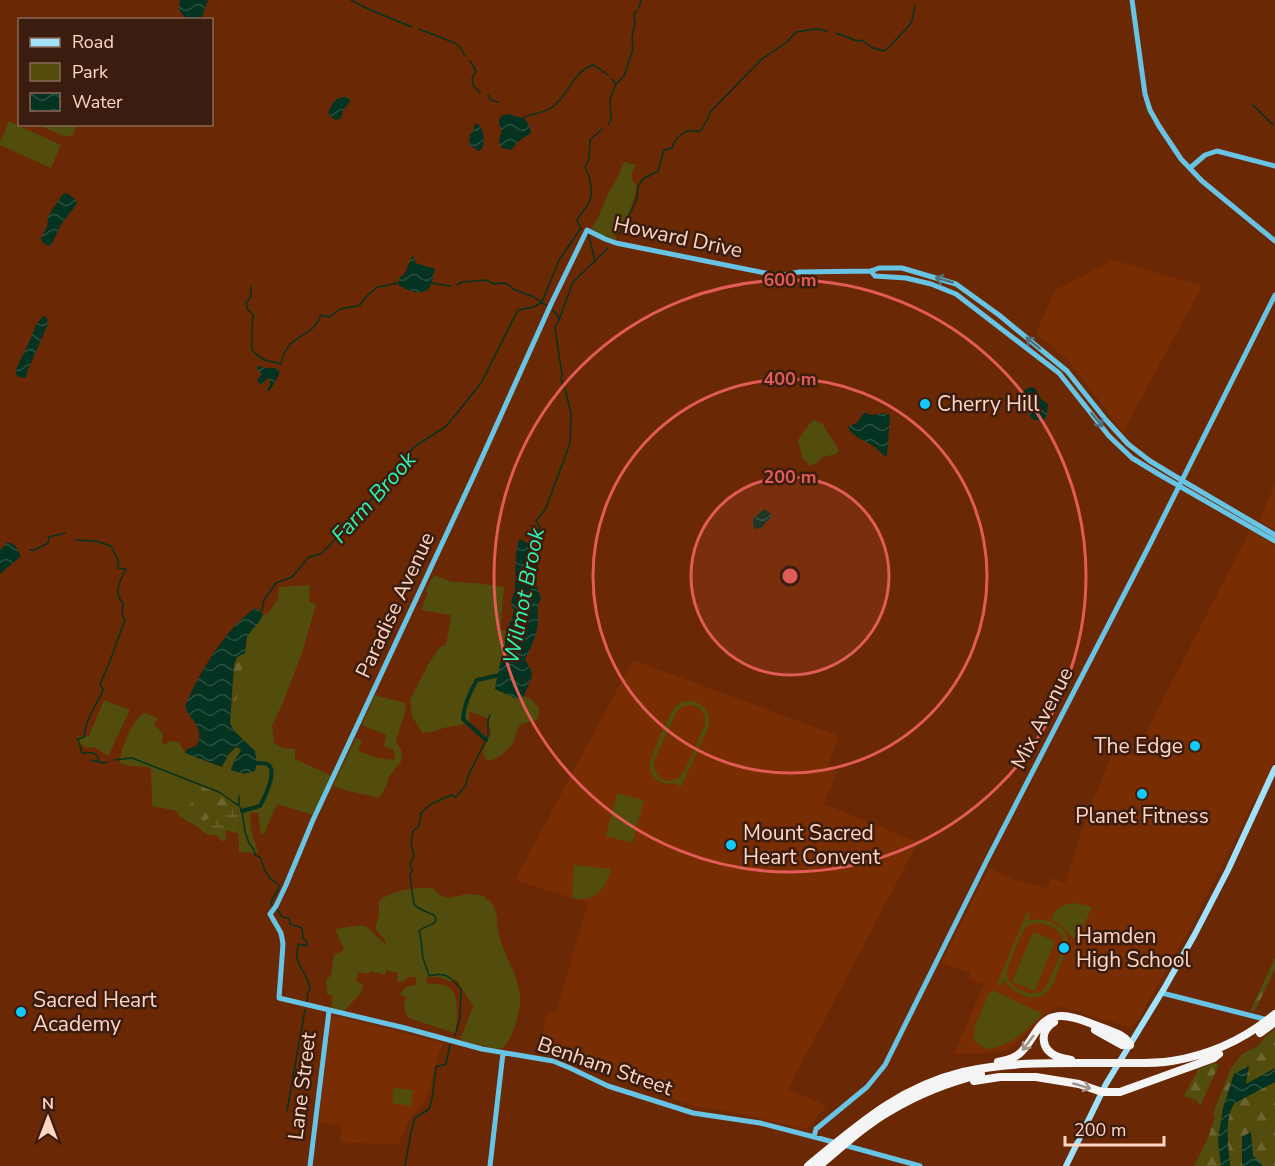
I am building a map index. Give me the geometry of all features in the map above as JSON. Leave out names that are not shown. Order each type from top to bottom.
[{"type":"highway","points":[[939,1087],[1017,1076],[1058,1080],[1102,1092],[1126,1091],[1214,1058],[1218,1052],[1275,1014]]},
{"type":"highway","points":[[964,1072],[1015,1057],[1027,1047],[1046,1020],[1061,1016],[1106,1029],[1126,1038],[1130,1045],[1122,1045],[1096,1031],[1068,1021],[1051,1023],[1046,1029],[1043,1037],[1044,1045],[1057,1057],[1106,1066]]},
{"type":"highway","points":[[819,1166],[888,1112],[939,1087],[965,1078],[1001,1071],[1045,1068],[1180,1065],[1237,1046],[1275,1022]]},
{"type":"highway","points":[[808,1166],[859,1124],[893,1100],[933,1081],[964,1072],[1001,1066],[1095,1063]]},
{"type":"main road","points":[[1066,1166],[1102,1092],[1208,911],[1275,768]]},
{"type":"street","points":[[1132,0],[1143,84],[1154,118],[1179,156],[1202,181],[1275,241]]},
{"type":"street","points":[[1190,168],[1204,155],[1217,151],[1275,166]]},
{"type":"street","name":"Howard Drive","points":[[587,230],[616,243],[770,274],[902,268],[956,284],[1062,366],[1117,433],[1136,451],[1181,483]]},
{"type":"street","name":"Paradise Avenue","points":[[279,998],[283,944],[281,933],[270,914],[286,885],[316,813],[587,230]]},
{"type":"street","name":"Howard Drive","points":[[871,271],[875,276],[906,278],[956,294],[1035,354],[1065,380],[1115,442],[1132,458],[1181,483]]},
{"type":"street","name":"Mix Avenue","points":[[814,1137],[816,1129],[867,1087],[885,1065],[1275,295]]},
{"type":"street","points":[[1065,380],[1071,375]]},
{"type":"street","points":[[1084,405],[1091,400]]},
{"type":"street","points":[[1132,458],[1136,451]]},
{"type":"street","points":[[1181,483],[1275,535]]},
{"type":"street","points":[[1181,483],[1275,541]]},
{"type":"street","points":[[1162,993],[1275,1022]]},
{"type":"street","name":"Benham Street","points":[[279,998],[482,1049],[553,1061],[608,1086],[693,1113],[755,1122],[920,1166]]},
{"type":"street","name":"Lane Street","points":[[309,1166],[329,1011]]},
{"type":"street","points":[[490,1166],[505,1053]]},
{"type":"shaded area","points":[[1113,260],[1202,286],[1123,432],[1068,360],[1036,333],[1055,290]]},
{"type":"shaded area","points":[[1275,484],[1275,530],[1259,521]]},
{"type":"shaded area","points":[[1250,530],[1275,545],[1275,758],[1261,798],[1256,797],[1188,932],[1131,1028],[1059,1006],[1045,1015],[1008,1050],[954,1054],[984,984],[969,979],[970,973],[941,963],[988,869],[1015,880],[1047,888],[1051,878],[1065,883],[1087,815],[1114,750],[1134,756]]},
{"type":"shaded area","points":[[633,660],[839,736],[828,765],[837,771],[824,804],[918,842],[788,1089],[827,1106],[807,1129],[727,1111],[697,1107],[603,1075],[563,1055],[538,1052],[548,1010],[556,1012],[588,903],[515,880]]},
{"type":"shaded area","points":[[330,1015],[444,1043],[438,1055],[424,1102],[409,1120],[398,1145],[340,1142],[341,1125],[319,1122]]},
{"type":"green space","points":[[9,121],[61,145],[51,168],[0,145]]},
{"type":"green space","points":[[41,126],[77,126],[72,136],[63,136]]},
{"type":"green space","points":[[624,162],[636,165],[632,176],[637,186],[627,218],[613,232],[616,240],[601,235],[591,228]]},
{"type":"green space","points":[[814,420],[822,423],[839,450],[837,454],[822,457],[817,463],[809,466],[803,460],[798,440]]},
{"type":"green space","points":[[434,575],[452,582],[504,587],[500,630],[507,631],[505,653],[512,656],[501,660],[495,689],[517,698],[524,696],[531,699],[539,708],[539,714],[536,720],[521,724],[511,746],[495,759],[488,761],[483,754],[491,732],[489,719],[469,711],[469,723],[422,733],[412,716],[410,700],[429,663],[440,647],[446,645],[451,615],[421,610],[428,593],[425,591]]},
{"type":"green space","points":[[310,585],[309,602],[316,604],[302,653],[272,726],[274,743],[282,748],[295,749],[295,759],[332,776],[314,815],[277,804],[264,834],[261,834],[258,813],[250,812],[251,829],[258,853],[239,852],[238,809],[190,783],[192,801],[190,805],[177,811],[152,806],[151,768],[120,763],[121,753],[135,722],[146,713],[158,718],[154,725],[163,733],[162,743],[179,742],[185,753],[222,767],[228,755],[236,747],[240,748],[241,751],[231,770],[246,774],[255,751],[234,731],[230,723],[247,636],[278,599],[279,587]]},
{"type":"green space","points":[[245,653],[230,723],[234,665],[237,656]]},
{"type":"green space","points":[[375,695],[405,703],[406,709],[396,741],[401,750],[402,760],[388,778],[387,785],[379,798],[333,786],[356,738],[362,740],[358,751],[377,758],[394,760],[393,750],[384,746],[386,735],[362,725]]},
{"type":"green space","points":[[104,700],[130,710],[108,756],[94,747],[87,748],[80,744],[77,737],[89,736]]},
{"type":"green space","points":[[692,701],[700,704],[706,710],[709,726],[681,787],[677,785],[678,783],[662,783],[651,773],[650,762],[675,707],[683,702]],"holes":[[[692,705],[703,712],[705,725],[683,772],[675,780],[665,781],[655,770],[655,759],[677,711],[684,706]]]},
{"type":"green space","points":[[190,783],[219,793],[238,809],[225,809],[203,821],[196,816],[190,805],[192,801]]},
{"type":"green space","points":[[617,793],[644,800],[632,843],[606,836]]},
{"type":"green space","points":[[190,805],[203,821],[218,810],[238,809],[239,834],[227,830],[225,841],[216,835],[208,835],[179,816],[177,811]]},
{"type":"green space","points":[[574,865],[611,869],[598,893],[586,899],[580,899],[572,898]]},
{"type":"green space","points":[[432,888],[446,897],[469,894],[485,896],[485,899],[490,901],[494,907],[501,943],[517,980],[520,996],[516,1023],[503,1048],[492,1048],[460,1040],[474,1008],[456,979],[451,982],[438,977],[426,978],[427,984],[439,984],[449,988],[455,995],[457,1023],[455,1033],[411,1019],[404,1009],[406,997],[399,995],[406,987],[416,985],[416,977],[408,977],[403,982],[397,981],[398,973],[386,970],[385,975],[370,971],[369,974],[358,972],[356,981],[363,985],[361,993],[344,1011],[331,1008],[333,996],[327,994],[326,980],[331,975],[334,955],[344,950],[335,929],[361,925],[367,927],[386,945],[385,940],[375,929],[379,915],[379,901],[393,893]]},
{"type":"green space","points":[[1075,903],[1092,907],[1081,932],[1077,938],[1073,938],[1058,923],[1051,920],[1060,908]]},
{"type":"green space","points":[[1027,912],[1030,914],[1028,921],[1047,921],[1054,923],[1064,931],[1067,936],[1067,949],[1048,991],[1030,998],[1012,989],[1004,980],[1001,986],[997,984]],"holes":[[[1033,924],[1042,924],[1059,932],[1063,940],[1062,948],[1046,987],[1038,993],[1028,993],[1012,984],[1007,971],[1025,928]]]},
{"type":"green space","points":[[1033,932],[1055,941],[1035,991],[1012,982]]},
{"type":"green space","points":[[1275,958],[1275,970],[1254,1012],[1250,1011]]},
{"type":"green space","points":[[994,991],[1041,1013],[1042,1016],[1015,1038],[1000,1046],[986,1049],[973,1040],[974,1028],[989,992]]},
{"type":"green space","points":[[1275,1029],[1275,1068],[1245,1085],[1234,1074],[1223,1108],[1218,1140],[1221,1166],[1194,1166],[1209,1135],[1215,1117],[1213,1114],[1230,1070],[1242,1054],[1258,1046]]},
{"type":"green space","points":[[1215,1063],[1219,1065],[1200,1106],[1197,1101],[1184,1096],[1199,1068]]},
{"type":"green space","points":[[1275,1082],[1275,1166],[1262,1166],[1253,1156],[1242,1136],[1242,1166],[1230,1166],[1228,1125],[1234,1103]]},
{"type":"green space","points":[[394,1088],[413,1090],[411,1106],[392,1103]]},
{"type":"water","points":[[180,0],[208,0],[201,18],[185,17],[179,9]]},
{"type":"water","points":[[347,97],[350,102],[341,118],[336,120],[328,113],[335,101]]},
{"type":"water","points":[[508,114],[525,119],[531,133],[511,150],[502,148],[499,140],[502,130],[499,120],[501,116]]},
{"type":"water","points":[[475,124],[478,124],[484,136],[482,149],[479,151],[469,145],[470,134]]},
{"type":"water","points":[[67,193],[76,200],[77,204],[62,223],[50,247],[42,242],[41,238],[47,227],[50,213],[63,194]]},
{"type":"water","points":[[412,256],[416,263],[435,269],[430,286],[426,291],[409,290],[398,284]]},
{"type":"water","points":[[43,316],[47,318],[48,324],[26,377],[20,377],[16,374],[16,369],[36,325]]},
{"type":"water","points":[[259,366],[275,368],[280,372],[269,391],[267,390],[270,378],[263,384],[257,380],[262,374],[257,369]]},
{"type":"water","points":[[1030,387],[1035,388],[1042,400],[1048,404],[1044,420],[1034,420],[1029,415],[1022,393]]},
{"type":"water","points":[[864,412],[871,415],[885,413],[890,415],[887,457],[850,431],[848,427],[858,422]]},
{"type":"water","points":[[764,509],[770,513],[771,517],[761,528],[755,529],[753,519]]},
{"type":"water","points":[[519,539],[530,545],[532,557],[538,562],[536,584],[541,598],[536,632],[525,659],[532,676],[524,696],[517,699],[495,689],[501,660],[511,656],[505,653],[505,639],[514,611],[511,601],[515,588]]},
{"type":"water","points":[[8,542],[15,545],[20,557],[0,574],[0,550]]},
{"type":"water","points":[[255,608],[263,615],[247,636],[245,653],[237,657],[234,665],[230,723],[234,731],[255,751],[257,763],[255,771],[243,773],[231,770],[241,751],[239,748],[236,747],[228,755],[222,767],[185,753],[187,749],[196,746],[199,734],[185,706],[198,679],[223,640]]},
{"type":"water","points":[[1249,1066],[1246,1084],[1275,1068],[1275,1082],[1235,1103],[1231,1109],[1228,1125],[1230,1166],[1221,1166],[1218,1140],[1223,1108],[1234,1074]]},
{"type":"water","points":[[1251,1132],[1253,1156],[1262,1166],[1242,1166],[1242,1136]]},
{"type":"waterway","points":[[351,0],[412,27]]},
{"type":"waterway","points":[[639,8],[641,0]]},
{"type":"waterway","name":"Wilmot Brook","points":[[836,33],[857,41],[862,40],[873,48],[885,51],[908,27],[912,21],[915,6]]},
{"type":"waterway","points":[[608,125],[611,119],[610,99],[616,84],[624,76],[633,49],[634,14],[637,11]]},
{"type":"waterway","points":[[419,29],[455,43],[465,56]]},
{"type":"waterway","name":"Wilmot Brook","points":[[619,235],[637,199],[638,186],[643,179],[658,171],[664,150],[672,148],[682,134],[690,131],[698,132],[702,129],[710,112],[762,59],[786,43],[796,32],[816,29],[827,31]]},
{"type":"waterway","points":[[470,61],[476,71],[472,79],[473,85],[480,93]]},
{"type":"waterway","points":[[523,118],[551,108],[587,68],[594,65],[608,75]]},
{"type":"waterway","name":"Farm Brook","points":[[612,79],[615,84]]},
{"type":"waterway","points":[[488,95],[491,100],[498,102]]},
{"type":"waterway","points":[[1253,105],[1273,125]]},
{"type":"waterway","name":"Farm Brook","points":[[259,612],[276,583],[292,577],[309,557],[321,554],[358,516],[404,456],[445,427],[481,383],[518,310],[534,307],[542,302],[559,260],[581,228],[577,221],[591,195],[590,180],[585,167],[589,158],[590,140],[602,129]]},
{"type":"waterway","points":[[588,235],[595,261]]},
{"type":"waterway","name":"Wilmot Brook","points":[[555,327],[573,282],[608,248]]},
{"type":"waterway","points":[[457,285],[462,282],[486,280],[494,284],[504,283],[534,297],[547,306]]},
{"type":"waterway","points":[[251,286],[251,296],[246,303],[248,310],[253,314],[252,350],[263,359],[281,364],[288,346],[311,329],[321,315],[330,317],[342,309],[360,305],[377,287],[399,283]]},
{"type":"waterway","points":[[431,283],[450,286]]},
{"type":"waterway","name":"Wilmot Brook","points":[[552,310],[557,314],[559,320]]},
{"type":"waterway","name":"Wilmot Brook","points":[[531,546],[540,527],[536,521],[546,508],[570,443],[571,414],[561,380],[555,329]]},
{"type":"waterway","points":[[30,550],[35,550],[48,543],[49,537],[65,533]]},
{"type":"waterway","points":[[76,540],[96,541],[111,546],[118,560],[118,568],[126,569],[118,591],[123,603],[122,615],[125,620],[100,684],[103,690],[89,718],[84,737],[78,739],[82,753],[95,754],[99,761]]},
{"type":"waterway","points":[[486,740],[463,719],[464,709],[477,680],[500,675]]},
{"type":"waterway","name":"Wilmot Brook","points":[[455,1036],[460,1018],[461,989],[444,975],[429,976],[419,931],[436,921],[435,916],[414,904],[410,876],[412,870],[410,864],[414,855],[411,844],[413,831],[419,826],[421,813],[431,804],[451,795],[456,797],[466,785],[468,776],[488,736],[490,715]]},
{"type":"waterway","points":[[114,760],[132,758],[219,792],[239,805]]},
{"type":"waterway","points":[[91,760],[108,762]]},
{"type":"waterway","points":[[242,811],[260,806],[270,784],[272,772],[270,767],[257,763]]},
{"type":"waterway","name":"Farm Brook","points":[[239,796],[239,805],[249,843],[255,855],[260,857],[265,871],[279,885],[271,904],[273,906]]},
{"type":"waterway","points":[[277,909],[282,917],[289,918],[290,924],[302,928],[303,938],[307,942],[306,946],[299,944],[297,951],[299,963],[309,984],[307,1002]]},
{"type":"waterway","points":[[287,1111],[305,1010]]},
{"type":"waterway","name":"Wilmot Brook","points":[[405,1166],[415,1118],[429,1109],[436,1067],[446,1064],[450,1045]]},
{"type":"place","name":"Cherry Hill","points":[[925,404]]},
{"type":"place","name":"The Edge","points":[[1195,746]]},
{"type":"place","name":"Planet Fitness","points":[[1142,794]]},
{"type":"place","name":"Mount Sacred Heart Convent","points":[[731,845]]},
{"type":"place","name":"Hamden High School","points":[[1064,948]]},
{"type":"place","name":"Sacred Heart Academy","points":[[21,1012]]}]
